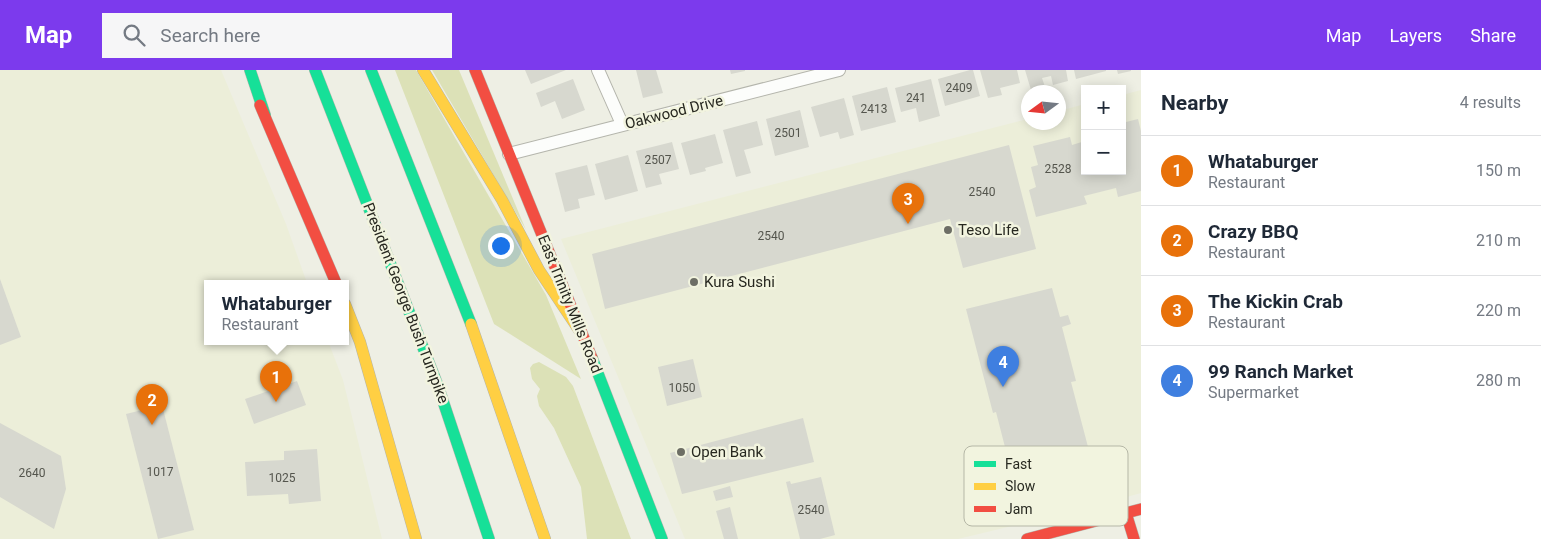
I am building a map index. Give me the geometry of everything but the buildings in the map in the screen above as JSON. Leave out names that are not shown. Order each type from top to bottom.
[{"type":"main road","points":[[245,70],[335,280]]},
{"type":"main road","points":[[250,70],[265,115]]},
{"type":"main road","name":"President George Bush Turnpike","points":[[315,70],[438,386],[489,539]]},
{"type":"main road","points":[[371,70],[470,319],[545,539]]},
{"type":"main road","points":[[423,70],[502,200],[539,270],[581,333]]},
{"type":"main road","name":"East Trinity Mills Road","points":[[475,70],[662,539]]},
{"type":"main road","points":[[349,314],[360,342],[416,539]]},
{"type":"main road","points":[[1128,512],[1141,509]]},
{"type":"main road","points":[[1128,520],[1134,539]]},
{"type":"main road","points":[[1027,539],[1076,526]]},
{"type":"street","points":[[598,70],[622,124]]},
{"type":"street","name":"Oakwood Drive","points":[[509,154],[792,76],[839,70]]},
{"type":"shaded area","points":[[0,70],[221,70],[286,224],[306,280],[204,280],[204,345],[330,345],[343,380],[382,539],[0,539]]},
{"type":"shaded area","points":[[1141,90],[1141,493],[1128,497],[1128,446],[964,446],[964,526],[1012,526],[958,539],[685,539],[561,239],[1021,121],[1021,130],[1066,130],[1066,109],[1081,105],[1081,175],[1126,175],[1126,94]]},
{"type":"green space","points":[[395,70],[416,70],[546,295],[581,379],[494,324]]},
{"type":"green space","points":[[432,70],[459,70],[526,230]]},
{"type":"green space","points":[[539,362],[566,377],[573,386],[631,539],[587,539],[581,487],[554,428],[539,406],[537,396],[540,389],[532,379],[530,368],[533,364]]},
{"type":"traffic: fast","points":[[250,70],[265,115]]},
{"type":"traffic: fast","points":[[315,70],[438,386],[489,539]]},
{"type":"traffic: fast","points":[[371,70],[471,324]]},
{"type":"traffic: fast","points":[[592,358],[662,539]]},
{"type":"traffic: slow","points":[[423,70],[502,200],[539,270],[581,333]]},
{"type":"traffic: slow","points":[[349,314],[360,342],[416,539]]},
{"type":"traffic: slow","points":[[471,324],[545,539]]},
{"type":"traffic: jam","points":[[475,70],[592,358]]},
{"type":"traffic: jam","points":[[260,105],[335,280]]},
{"type":"traffic: jam","points":[[1128,512],[1141,509]]},
{"type":"traffic: jam","points":[[1128,520],[1134,539]]},
{"type":"traffic: jam","points":[[1027,539],[1076,526]]},
{"type":"place","name":"The Kickin Crab","points":[[908,224]]},
{"type":"place","name":"Teso Life","points":[[948,230]]},
{"type":"place","name":"Kura Sushi","points":[[694,282]]},
{"type":"place","name":"99 Ranch Market","points":[[1003,387]]},
{"type":"place","name":"Whataburger","points":[[276,402]]},
{"type":"place","name":"Crazy BBQ","points":[[152,425]]},
{"type":"place","name":"Open Bank","points":[[681,452]]}]
